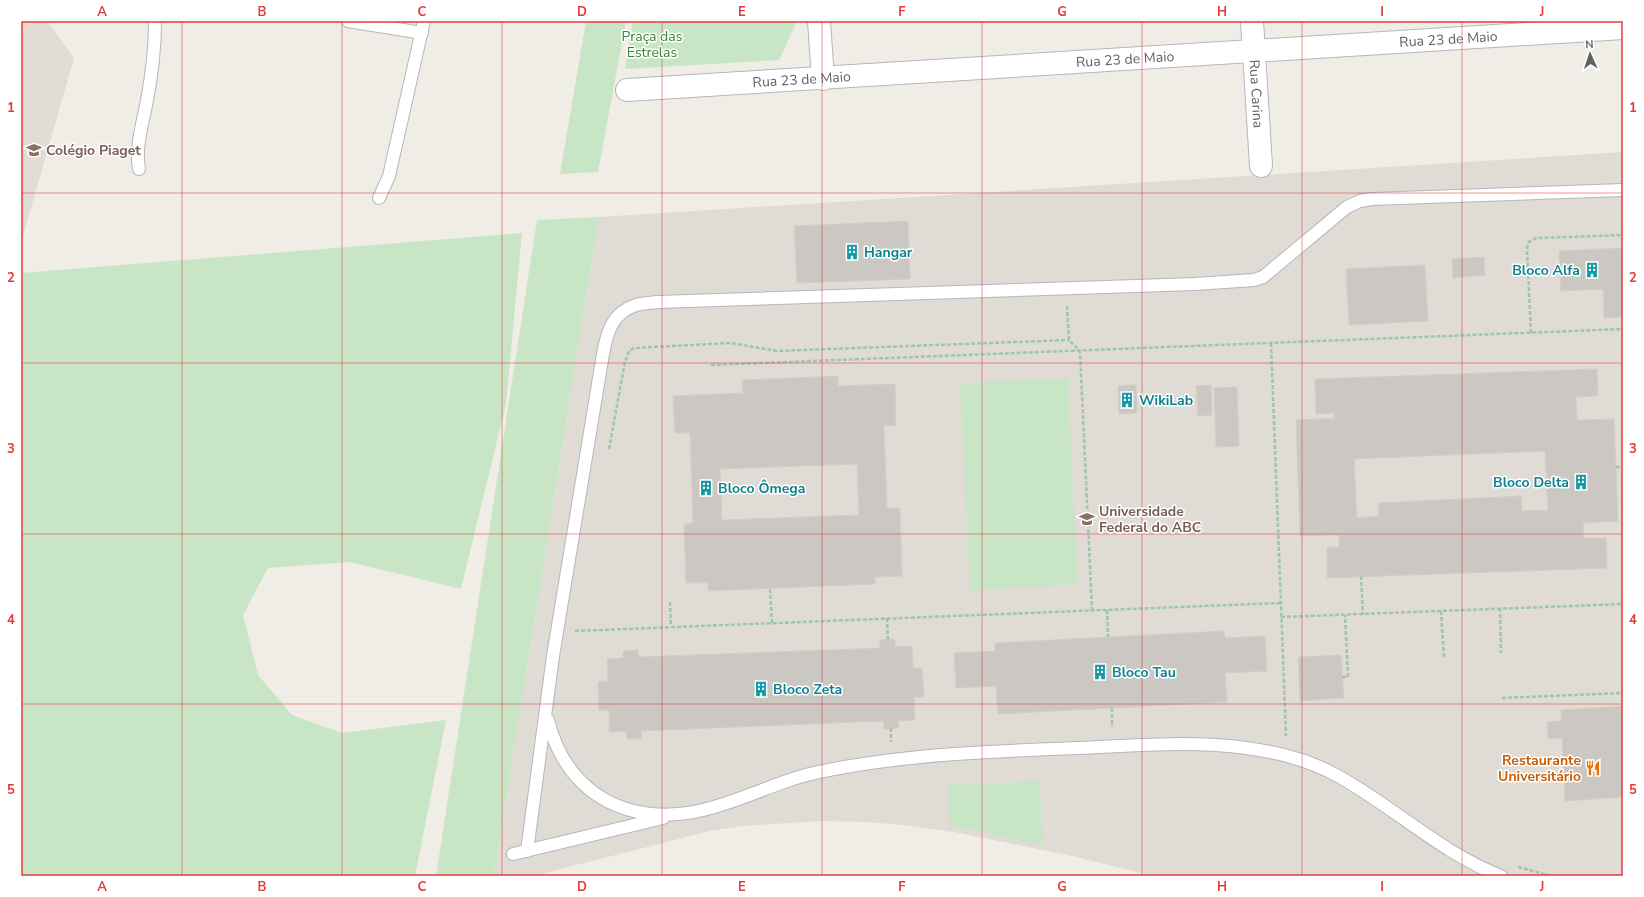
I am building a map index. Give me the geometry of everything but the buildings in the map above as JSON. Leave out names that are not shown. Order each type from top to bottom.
[{"type":"street","points":[[819,21],[823,78]]},
{"type":"street","name":"Rua Carina","points":[[1252,21],[1261,166]]},
{"type":"street","name":"Rua 23 de Maio","points":[[627,90],[1254,51],[1472,29],[1623,28]]},
{"type":"lane","points":[[139,169],[136,156],[150,84],[154,54],[155,21]]},
{"type":"lane","points":[[348,21],[422,33]]},
{"type":"lane","points":[[379,198],[389,176],[424,21]]},
{"type":"lane","points":[[527,851],[553,656],[607,332],[618,316],[627,309],[637,304],[658,302],[1194,284],[1259,279],[1347,207],[1366,200],[1623,190]]},
{"type":"lane","points":[[546,713],[559,754],[568,768],[586,787],[609,802],[626,809],[643,813],[674,815]]},
{"type":"lane","points":[[513,854],[674,815],[706,810],[810,774],[837,768],[985,752],[1190,744],[1248,748],[1286,757],[1316,766],[1335,774],[1449,848],[1488,871],[1501,876]]},
{"type":"path","points":[[1531,333],[1527,250],[1527,244],[1529,241],[1537,238],[1623,234]]},
{"type":"path","points":[[1066,288],[1069,340],[1080,351],[1092,610]]},
{"type":"path","points":[[711,365],[1623,330]]},
{"type":"path","points":[[608,455],[625,362],[629,351],[634,348],[731,343],[777,351],[1069,340]]},
{"type":"path","points":[[1271,343],[1286,741]]},
{"type":"path","points":[[1616,467],[1623,467]]},
{"type":"path","points":[[1361,576],[1363,614]]},
{"type":"path","points":[[770,589],[772,623]]},
{"type":"path","points":[[670,602],[671,626]]},
{"type":"path","points":[[575,631],[1280,603]]},
{"type":"path","points":[[1281,617],[1623,604]]},
{"type":"path","points":[[1500,608],[1501,653]]},
{"type":"path","points":[[1107,610],[1108,637]]},
{"type":"path","points":[[1441,611],[1444,658]]},
{"type":"path","points":[[1342,677],[1348,677],[1345,615]]},
{"type":"path","points":[[887,618],[888,640]]},
{"type":"path","points":[[574,635],[576,624]]},
{"type":"path","points":[[1502,698],[1623,693]]},
{"type":"path","points":[[886,745],[892,745],[891,728]]},
{"type":"path","points":[[1513,865],[1552,876]]},
{"type":"shaded area","name":"Colégio Piaget","points":[[21,21],[47,21],[74,58],[21,243]]},
{"type":"shaded area","name":"Universidade Federal do ABC","points":[[1623,152],[1623,876],[1153,876],[1072,856],[954,832],[904,825],[821,821],[743,826],[710,831],[533,876],[494,876],[599,217]]},
{"type":"green space","points":[[586,21],[626,21],[598,172],[560,174]]},
{"type":"green space","name":"Praça das Estrelas","points":[[633,21],[797,21],[779,60],[625,69]]},
{"type":"green space","points":[[599,217],[494,876],[436,876],[537,220]]},
{"type":"green space","points":[[522,233],[506,404],[461,589],[350,562],[268,568],[243,615],[258,675],[292,715],[342,733],[446,720],[415,876],[21,876],[21,273]]},
{"type":"green space","points":[[1068,378],[1078,585],[970,590],[960,383]]},
{"type":"green space","points":[[1040,781],[1043,845],[949,825],[948,785]]},
{"type":"place","name":"Colégio Piaget","points":[[34,150]]},
{"type":"place","name":"Hangar","points":[[852,252]]},
{"type":"place","name":"Bloco Alfa","points":[[1592,270]]},
{"type":"place","name":"WikiLab","points":[[1127,400]]},
{"type":"place","name":"Bloco Delta","points":[[1581,482]]},
{"type":"place","name":"Bloco Ômega","points":[[706,488]]},
{"type":"place","name":"Universidade Federal do ABC","points":[[1087,519]]},
{"type":"place","name":"Bloco Tau","points":[[1100,672]]},
{"type":"place","name":"Bloco Zeta","points":[[761,689]]},
{"type":"place","name":"Restaurante Universitário","points":[[1593,768]]}]
